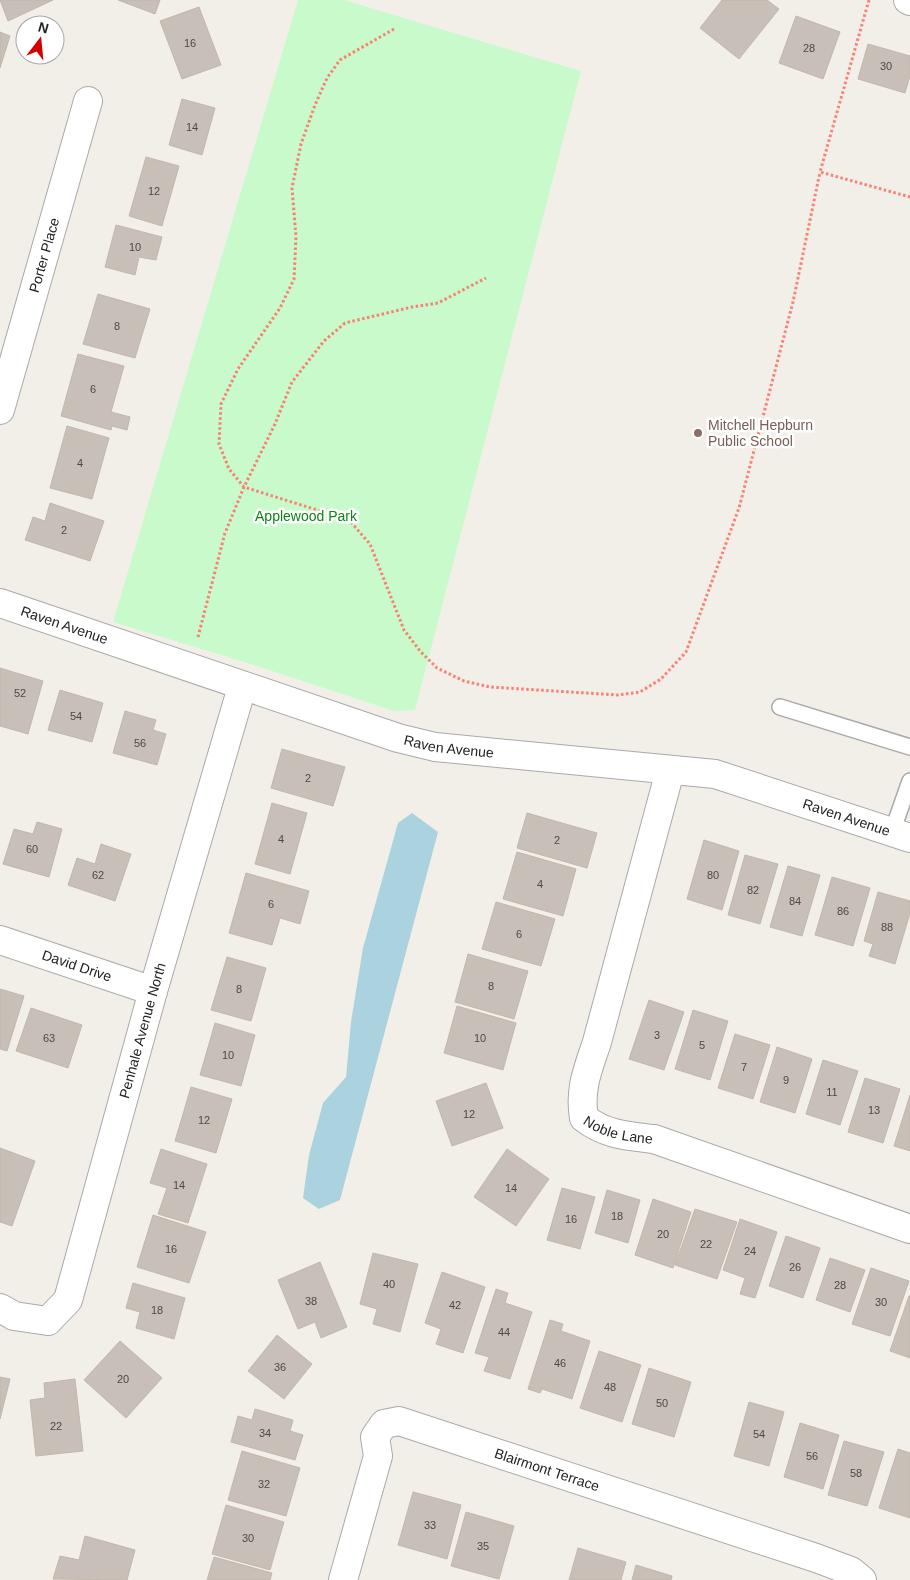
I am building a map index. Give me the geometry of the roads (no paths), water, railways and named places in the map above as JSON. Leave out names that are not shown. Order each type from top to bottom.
[{"type":"street","name":"Porter Place","points":[[0,410],[88,101]]},
{"type":"street","name":"Raven Avenue","points":[[0,602],[398,738],[435,747],[716,774],[901,835]]},
{"type":"street","name":"Penhale Avenue North","points":[[0,1308],[14,1316],[48,1321],[68,1300],[153,991],[242,686]]},
{"type":"street","name":"Noble Lane","points":[[670,771],[585,1080],[581,1100],[584,1118],[598,1129],[606,1132],[654,1139],[910,1228]]},
{"type":"street","name":"David Drive","points":[[0,940],[153,991]]},
{"type":"street","name":"Blairmont Terrace","points":[[343,1580],[378,1456],[375,1437],[384,1424],[399,1421],[816,1558],[851,1572],[862,1580]]},
{"type":"lane","points":[[780,707],[910,747]]},
{"type":"lane","points":[[901,835],[910,781]]},
{"type":"water","points":[[412,813],[438,832],[340,1200],[319,1209],[303,1198],[309,1155],[323,1103],[346,1077],[351,1022],[363,948],[398,823]]},
{"type":"place","name":"Mitchell Hepburn Public School","points":[[698,433]]},
{"type":"park label","name":"Applewood Park","points":[[306,516]]}]
